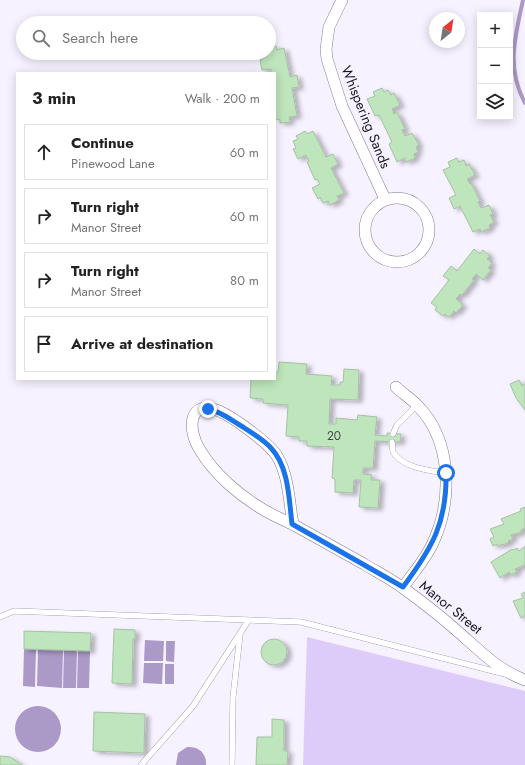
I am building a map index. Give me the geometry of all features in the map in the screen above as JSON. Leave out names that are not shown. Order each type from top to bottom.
[{"type":"street","name":"Whispering Sands","points":[[342,0],[329,27],[326,49],[327,59],[342,106],[385,200]]},
{"type":"street","points":[[403,198],[413,201],[423,210],[428,218],[430,228],[429,238],[425,246],[412,259],[394,262],[385,260],[374,253],[368,244],[365,233],[365,222],[374,206],[385,200],[403,198]]},
{"type":"street","points":[[396,387],[417,405],[436,435],[443,454],[446,473],[445,500],[438,530],[424,559],[403,587]]},
{"type":"street","name":"Manor Street","points":[[292,524],[284,474],[278,457],[272,448],[263,440],[219,411],[208,409],[198,411],[191,422],[192,436],[200,450],[219,474],[242,495],[264,510],[292,524],[403,587],[494,662],[521,678]]},
{"type":"lane","points":[[393,434],[396,425],[417,405]]},
{"type":"lane","points":[[392,442],[393,452],[403,462],[412,466],[446,473]]},
{"type":"lane","points":[[0,617],[14,611],[301,622],[521,678]]},
{"type":"lane","points":[[141,765],[193,706],[248,621]]},
{"type":"lane","points":[[232,765],[234,697],[240,632]]},
{"type":"shaded area","points":[[307,637],[525,691],[525,765],[303,765]]},
{"type":"shaded area","points":[[145,640],[164,641],[163,661],[144,661]]},
{"type":"shaded area","points":[[166,641],[175,641],[174,662],[166,661]]},
{"type":"shaded area","points":[[24,649],[36,649],[35,687],[23,686]]},
{"type":"shaded area","points":[[38,649],[63,650],[62,688],[37,686]]},
{"type":"shaded area","points":[[64,650],[77,650],[76,688],[63,688]]},
{"type":"shaded area","points":[[78,650],[90,651],[89,688],[77,688]]},
{"type":"shaded area","points":[[144,663],[163,663],[162,684],[143,683]]},
{"type":"shaded area","points":[[165,664],[174,664],[174,684],[165,684]]},
{"type":"shaded area","points":[[43,706],[55,712],[60,720],[60,738],[55,746],[47,751],[33,752],[21,746],[16,738],[15,724],[21,712],[29,707]]},
{"type":"shaded area","points":[[187,747],[195,748],[201,751],[205,757],[206,765],[176,765],[178,753]]},
{"type":"building","points":[[276,46],[277,50],[284,48],[290,77],[297,75],[299,87],[292,88],[297,116],[289,117],[290,122],[280,123],[280,119],[276,120],[276,72],[271,72],[271,69],[262,70],[260,60],[276,60]]},
{"type":"building","points":[[382,88],[384,92],[388,90],[391,95],[394,93],[400,105],[392,109],[394,114],[397,112],[405,129],[402,130],[405,136],[412,133],[419,145],[416,147],[418,152],[414,154],[415,158],[406,162],[405,158],[397,162],[389,144],[392,142],[379,115],[375,116],[367,99],[375,96],[373,92]]},
{"type":"building","points":[[305,131],[307,134],[313,131],[326,157],[333,154],[338,164],[331,168],[344,193],[337,196],[339,200],[330,205],[328,201],[323,203],[320,197],[318,199],[312,188],[320,184],[317,179],[315,180],[307,162],[309,161],[306,155],[298,159],[293,149],[296,148],[293,141],[298,139],[296,136]]},
{"type":"building","points":[[457,158],[459,162],[464,160],[466,166],[469,164],[475,175],[467,179],[470,184],[471,183],[480,201],[478,202],[481,208],[489,205],[493,214],[490,215],[494,222],[489,225],[490,228],[481,232],[480,229],[473,232],[460,206],[454,209],[449,198],[456,195],[443,170],[450,167],[448,162]]},
{"type":"building","points":[[474,249],[480,254],[483,250],[490,256],[487,259],[492,263],[488,268],[491,270],[483,280],[476,274],[472,279],[474,280],[462,295],[460,294],[456,299],[463,305],[456,313],[454,311],[449,317],[445,314],[443,316],[435,310],[437,307],[431,303],[449,280],[443,276],[451,266],[457,271]]},
{"type":"building","points":[[279,362],[307,364],[306,374],[332,376],[331,385],[340,385],[340,382],[343,382],[344,369],[359,370],[358,400],[330,399],[329,424],[336,424],[336,418],[357,420],[358,415],[377,417],[375,435],[387,436],[387,433],[401,434],[400,442],[375,441],[373,468],[363,468],[363,474],[372,475],[371,480],[380,480],[378,508],[359,507],[361,480],[354,480],[353,493],[335,492],[335,479],[332,478],[334,447],[307,446],[307,441],[299,441],[299,437],[286,436],[288,405],[263,403],[263,399],[250,398],[251,380],[276,380],[276,372],[278,372]]},
{"type":"building","points":[[519,380],[522,386],[525,384],[525,410],[516,398],[510,384]]},
{"type":"building","points":[[525,507],[525,528],[521,530],[522,532],[511,535],[513,539],[503,545],[498,546],[497,544],[493,546],[490,539],[494,537],[490,529],[504,524],[501,519],[521,511],[520,509]]},
{"type":"building","points":[[525,546],[525,565],[515,569],[517,572],[511,575],[509,572],[500,578],[491,562],[512,549],[517,548],[519,551]]},
{"type":"building","points":[[525,592],[525,616],[521,618],[513,601],[523,598],[521,594]]},
{"type":"building","points":[[114,629],[135,630],[135,639],[133,639],[132,684],[112,683]]},
{"type":"building","points":[[24,631],[91,633],[90,651],[24,649]]},
{"type":"building","points":[[274,639],[284,642],[287,652],[284,662],[274,665],[264,662],[261,652],[264,642]]},
{"type":"building","points":[[94,712],[145,714],[144,753],[93,751]]},
{"type":"building","points":[[272,719],[284,720],[284,751],[288,751],[287,765],[256,765],[257,737],[272,737]]},
{"type":"building","points":[[0,756],[10,757],[22,765],[0,765]]},
{"type":"waterway","points":[[523,0],[515,40],[514,65],[519,90],[525,103]]},
{"type":"route","points":[[208,409],[219,411],[263,440],[272,448],[278,457],[284,474],[292,524],[403,587],[424,559],[436,536],[440,525],[445,500],[446,473]]}]
